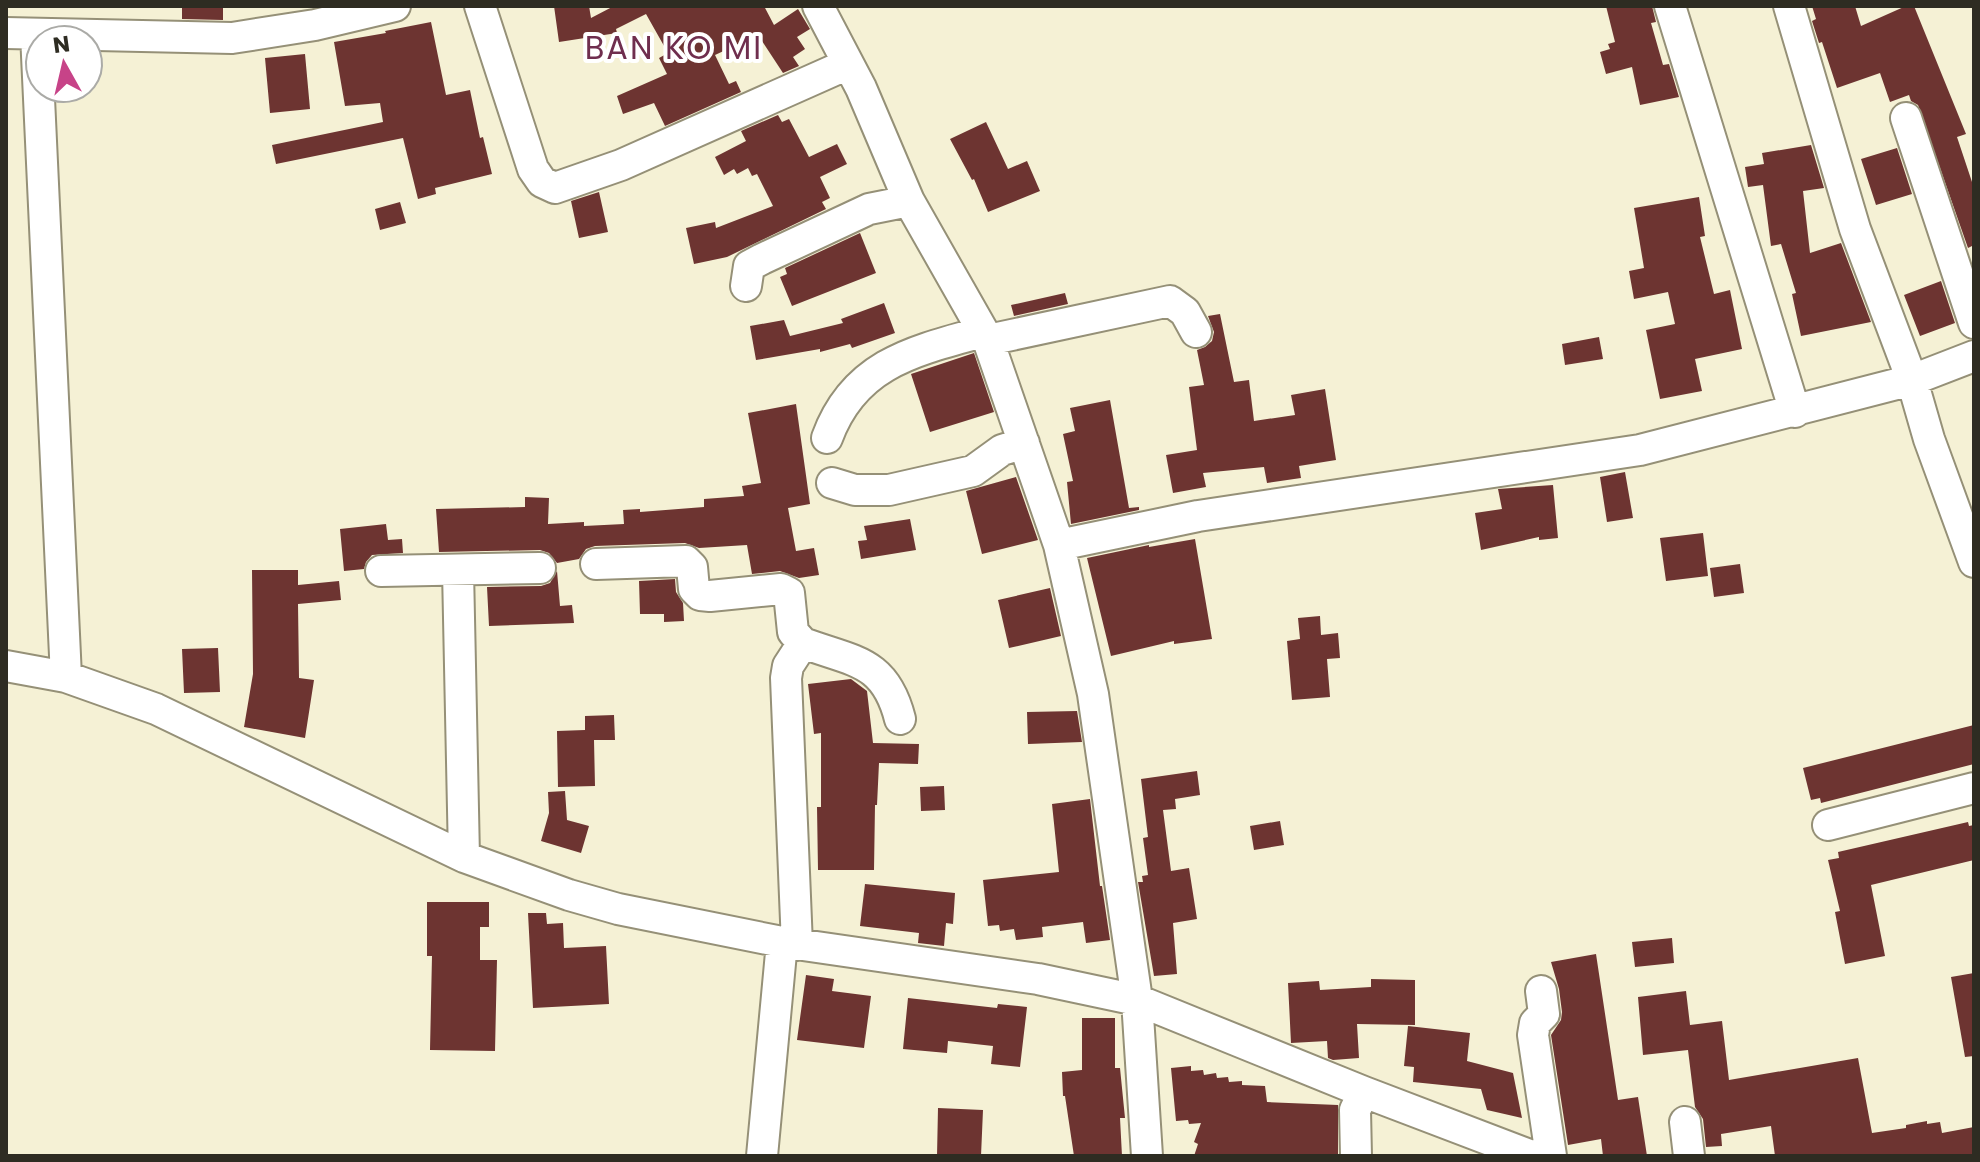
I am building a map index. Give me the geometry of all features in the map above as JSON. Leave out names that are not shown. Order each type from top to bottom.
[{"type":"street","points":[[104,35],[232,38],[314,16],[395,6]]},
{"type":"street","points":[[480,6],[533,169],[547,186],[555,188],[621,165],[848,64]]},
{"type":"street","points":[[818,6],[848,64],[909,201],[985,336],[1059,545],[1093,694],[1137,1000],[1147,1156]]},
{"type":"street","points":[[1670,6],[1795,412]]},
{"type":"street","points":[[1789,6],[1803,62],[1855,229],[1912,380],[1929,439],[1974,562]]},
{"type":"street","points":[[39,104],[66,677]]},
{"type":"street","points":[[1906,118],[1974,323]]},
{"type":"street","points":[[746,286],[749,266],[762,259],[869,209],[909,201]]},
{"type":"street","points":[[827,438],[845,399],[868,377],[913,353],[1170,301],[1185,312],[1196,332]]},
{"type":"street","points":[[1059,545],[1198,516],[1640,450],[1912,380],[1974,356]]},
{"type":"street","points":[[832,483],[855,490],[889,490],[973,471],[1002,450],[1024,443]]},
{"type":"street","points":[[596,564],[686,561],[692,567],[694,589],[698,594],[710,596],[786,590],[790,598],[793,632],[803,643],[877,673],[892,693],[900,719]]},
{"type":"street","points":[[381,571],[540,568]]},
{"type":"street","points":[[458,570],[464,857]]},
{"type":"street","points":[[762,1156],[790,944],[786,678],[788,666],[803,643]]},
{"type":"street","points":[[6,666],[66,677],[156,709],[464,857],[525,880],[618,909],[790,944],[1038,979],[1137,1000],[1364,1092],[1460,1143],[1532,1156]]},
{"type":"street","points":[[1828,825],[1974,788]]},
{"type":"street","points":[[1541,991],[1544,1014],[1535,1023],[1533,1035],[1551,1156]]},
{"type":"street","points":[[1356,1156],[1355,1110],[1364,1092]]},
{"type":"street","points":[[1685,1122],[1689,1156]]},
{"type":"building","points":[[182,6],[223,6],[223,20],[182,19]]},
{"type":"building","points":[[554,6],[589,6],[591,18],[614,6],[764,6],[774,25],[798,9],[810,29],[797,37],[805,49],[793,57],[799,66],[783,73],[758,35],[715,55],[729,84],[736,81],[741,92],[665,126],[654,103],[623,114],[617,96],[667,74],[659,58],[668,53],[646,14],[616,29],[617,33],[559,42]]},
{"type":"building","points":[[1606,6],[1652,6],[1656,22],[1651,23],[1663,65],[1669,64],[1679,97],[1640,105],[1632,67],[1606,74],[1600,52],[1610,49],[1608,44],[1615,42]]},
{"type":"building","points":[[1812,6],[1855,6],[1861,26],[1906,6],[1914,6],[1966,134],[1957,137],[1974,188],[1974,245],[1968,248],[1918,105],[1911,101],[1909,95],[1890,102],[1880,73],[1837,88],[1812,21],[1816,19]]},
{"type":"building","points":[[431,22],[446,95],[470,90],[480,138],[483,137],[492,174],[435,188],[436,194],[418,199],[403,138],[276,164],[272,145],[383,122],[380,103],[345,106],[334,42]]},
{"type":"building","points":[[305,54],[310,109],[270,113],[265,58]]},
{"type":"building","points":[[778,115],[782,122],[789,119],[809,157],[837,144],[847,164],[820,177],[830,198],[822,202],[826,209],[727,257],[694,264],[686,228],[715,222],[716,228],[773,206],[757,174],[752,176],[748,168],[737,174],[734,169],[724,175],[715,157],[746,141],[741,131]]},
{"type":"building","points":[[986,122],[1008,169],[1027,161],[1040,191],[988,212],[974,179],[950,139]]},
{"type":"building","points":[[1811,145],[1824,188],[1803,191],[1810,253],[1841,243],[1871,322],[1801,336],[1792,294],[1796,293],[1781,244],[1771,246],[1763,185],[1748,187],[1745,167],[1764,164],[1762,153]]},
{"type":"building","points":[[1897,148],[1912,194],[1876,205],[1861,159]]},
{"type":"building","points":[[599,192],[608,232],[579,238],[571,201]]},
{"type":"building","points":[[1699,197],[1705,236],[1700,237],[1714,294],[1730,290],[1742,349],[1695,359],[1702,391],[1660,399],[1646,330],[1675,324],[1668,292],[1634,299],[1629,271],[1644,268],[1634,208]]},
{"type":"building","points":[[400,202],[406,223],[380,230],[375,209]]},
{"type":"building","points":[[860,233],[876,273],[792,306],[780,277],[787,274],[785,268]]},
{"type":"building","points":[[1941,281],[1955,323],[1920,336],[1904,295]]},
{"type":"building","points":[[1065,293],[1068,304],[1014,316],[1011,305]]},
{"type":"building","points":[[884,303],[895,333],[852,348],[850,344],[820,352],[820,349],[756,360],[750,326],[784,320],[790,336],[843,323],[841,319]]},
{"type":"building","points":[[1220,314],[1234,382],[1249,380],[1254,421],[1295,415],[1291,395],[1325,389],[1336,460],[1299,466],[1301,478],[1267,483],[1264,467],[1203,473],[1206,487],[1173,493],[1166,455],[1197,450],[1189,387],[1204,385],[1197,350],[1212,341],[1214,332],[1208,316]]},
{"type":"building","points":[[1599,337],[1603,359],[1565,365],[1562,344]]},
{"type":"building","points":[[974,353],[994,412],[930,432],[911,374]]},
{"type":"building","points":[[1110,400],[1129,508],[1139,507],[1139,510],[1071,524],[1067,482],[1073,481],[1063,434],[1075,431],[1070,408]]},
{"type":"building","points":[[796,404],[810,504],[788,508],[796,551],[814,548],[819,575],[799,578],[780,571],[752,574],[747,545],[699,548],[685,543],[595,546],[586,549],[579,559],[557,563],[549,553],[540,550],[439,552],[436,509],[525,507],[525,497],[549,498],[548,524],[584,522],[584,526],[624,524],[623,510],[640,509],[640,512],[704,507],[704,499],[744,496],[742,486],[761,483],[748,413]]},
{"type":"building","points":[[1625,472],[1633,518],[1607,522],[1600,477]]},
{"type":"building","points":[[1016,477],[1038,540],[982,554],[966,491]]},
{"type":"building","points":[[1553,485],[1558,538],[1539,540],[1539,537],[1481,550],[1475,513],[1502,509],[1498,489]]},
{"type":"building","points":[[910,519],[916,550],[861,559],[858,541],[867,540],[864,526]]},
{"type":"building","points":[[386,524],[388,540],[402,539],[403,553],[372,555],[364,569],[344,571],[340,529]]},
{"type":"building","points":[[1703,533],[1708,576],[1666,581],[1660,538]]},
{"type":"building","points":[[1195,539],[1212,639],[1174,644],[1174,641],[1111,656],[1087,558]]},
{"type":"building","points":[[1740,564],[1744,593],[1714,597],[1710,568]]},
{"type":"building","points":[[252,570],[298,570],[298,585],[339,581],[341,600],[298,604],[299,678],[314,680],[305,738],[244,727],[253,674]]},
{"type":"building","points":[[557,571],[560,606],[572,605],[574,623],[489,626],[487,587],[541,586],[550,583]]},
{"type":"building","points":[[675,579],[676,592],[683,603],[684,621],[664,622],[664,614],[640,614],[639,581]]},
{"type":"building","points":[[1050,588],[1061,636],[1009,648],[998,600]]},
{"type":"building","points":[[1320,616],[1321,635],[1338,633],[1340,658],[1327,659],[1330,697],[1292,700],[1287,641],[1300,639],[1298,618]]},
{"type":"building","points":[[218,648],[220,692],[184,693],[182,649]]},
{"type":"building","points":[[851,679],[867,691],[873,743],[919,744],[918,764],[879,763],[874,870],[818,870],[821,733],[814,734],[808,684]]},
{"type":"building","points":[[1077,711],[1082,742],[1028,744],[1027,712]]},
{"type":"building","points":[[614,715],[615,740],[594,740],[595,786],[558,787],[557,731],[585,730],[585,716]]},
{"type":"building","points":[[1974,725],[1974,764],[1821,803],[1820,798],[1811,800],[1803,768]]},
{"type":"building","points":[[1197,771],[1200,795],[1175,799],[1176,809],[1163,810],[1171,871],[1189,868],[1197,919],[1173,923],[1177,974],[1154,976],[1138,882],[1143,882],[1142,876],[1148,875],[1143,838],[1148,837],[1141,779]]},
{"type":"building","points":[[944,786],[945,810],[921,811],[920,787]]},
{"type":"building","points":[[565,791],[567,820],[589,826],[581,853],[541,841],[549,813],[548,792]]},
{"type":"building","points":[[1090,799],[1110,940],[1086,943],[1083,922],[1042,927],[1043,937],[1016,940],[1014,929],[1000,931],[999,925],[988,926],[983,880],[1059,872],[1052,804]]},
{"type":"building","points":[[1280,821],[1284,845],[1254,850],[1250,826]]},
{"type":"building","points":[[1968,822],[1969,826],[1974,825],[1974,860],[1871,885],[1885,956],[1845,964],[1835,912],[1840,911],[1828,860],[1839,858],[1838,852]]},
{"type":"building","points":[[865,884],[955,893],[953,924],[946,923],[944,946],[918,943],[919,933],[860,926]]},
{"type":"building","points":[[427,902],[489,902],[489,927],[480,927],[480,960],[497,960],[495,1051],[430,1050],[432,956],[427,956]]},
{"type":"building","points":[[528,913],[546,913],[547,924],[563,923],[564,948],[606,946],[609,1004],[533,1008]]},
{"type":"building","points":[[1672,938],[1674,963],[1635,967],[1632,942]]},
{"type":"building","points":[[1596,954],[1618,1100],[1638,1097],[1647,1156],[1603,1156],[1601,1139],[1568,1145],[1551,1035],[1561,1020],[1562,1012],[1551,962]]},
{"type":"building","points":[[1974,973],[1974,1056],[1965,1057],[1951,977]]},
{"type":"building","points":[[806,975],[834,979],[832,991],[871,996],[864,1048],[797,1040]]},
{"type":"building","points":[[1371,979],[1415,980],[1415,1025],[1357,1024],[1359,1058],[1328,1058],[1327,1041],[1291,1043],[1288,983],[1319,981],[1320,990],[1371,987]]},
{"type":"building","points":[[1686,991],[1690,1025],[1722,1021],[1729,1080],[1858,1058],[1872,1133],[1927,1121],[1927,1124],[1940,1122],[1942,1133],[1974,1127],[1974,1156],[1775,1156],[1771,1126],[1721,1134],[1722,1146],[1706,1147],[1703,1119],[1695,1107],[1688,1050],[1643,1055],[1638,997]]},
{"type":"building","points":[[908,998],[997,1008],[998,1004],[1027,1007],[1020,1067],[991,1064],[993,1046],[948,1041],[947,1053],[903,1049]]},
{"type":"building","points":[[1082,1018],[1115,1018],[1115,1068],[1120,1068],[1125,1118],[1120,1118],[1122,1156],[1074,1156],[1063,1096],[1062,1072],[1082,1070]]},
{"type":"building","points":[[1408,1026],[1470,1033],[1467,1061],[1513,1073],[1522,1118],[1487,1110],[1481,1089],[1413,1082],[1414,1067],[1404,1066]]},
{"type":"building","points":[[1191,1066],[1191,1071],[1203,1070],[1204,1075],[1216,1073],[1217,1078],[1228,1077],[1229,1082],[1242,1081],[1242,1085],[1265,1086],[1267,1102],[1338,1105],[1338,1156],[1194,1156],[1198,1144],[1194,1142],[1201,1123],[1176,1121],[1171,1068]]},
{"type":"building","points":[[938,1108],[983,1110],[981,1156],[937,1156]]},
{"type":"district","name":"BAN KO MI","points":[[674,47]]}]
